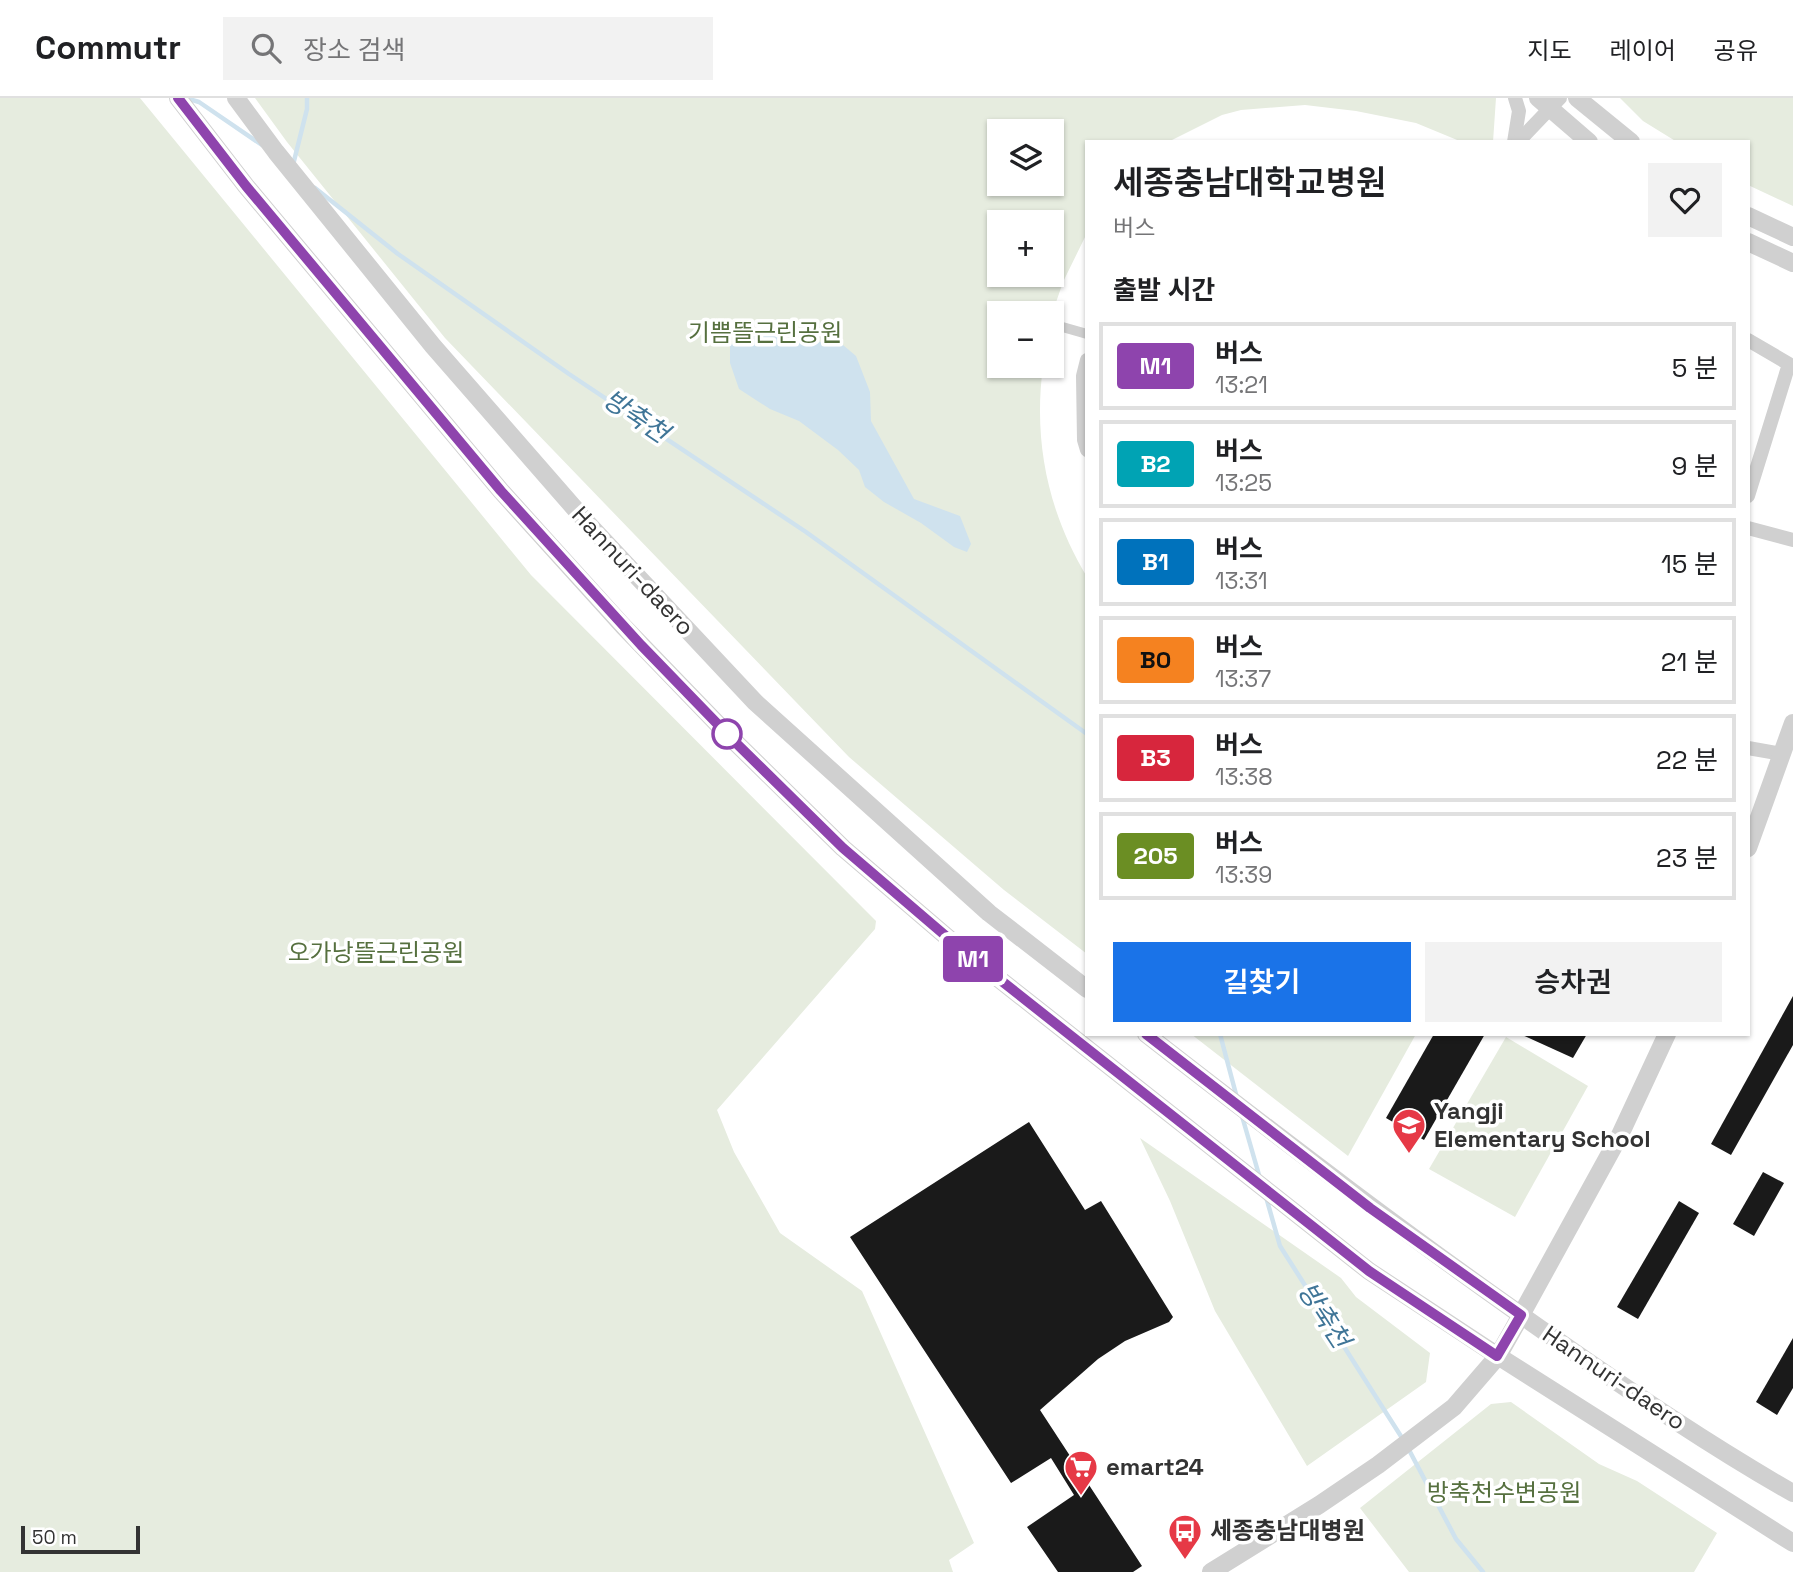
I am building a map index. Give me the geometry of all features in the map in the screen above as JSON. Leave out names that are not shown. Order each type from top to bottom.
[{"type":"street","name":"Hannuri-daero","points":[[178,98],[246,186],[501,491],[623,626],[733,740],[843,848],[961,949],[1369,1271],[1497,1356],[1793,1543]]},
{"type":"street","name":"Hannuri-daero","points":[[236,98],[276,152],[433,346],[590,526],[755,702],[989,913],[1085,987]]},
{"type":"street","points":[[1515,98],[1519,111],[1516,140]]},
{"type":"street","points":[[1577,98],[1629,140]]},
{"type":"street","points":[[1518,140],[1549,102],[1587,140]]},
{"type":"street","points":[[1750,217],[1793,237]]},
{"type":"street","points":[[1750,243],[1793,263]]},
{"type":"street","points":[[1064,327],[1085,333]]},
{"type":"street","points":[[1750,341],[1789,364],[1750,490]]},
{"type":"street","points":[[1085,374],[1085,443]]},
{"type":"street","points":[[1750,529],[1793,540]]},
{"type":"street","points":[[1750,843],[1787,756],[1793,723]]},
{"type":"street","points":[[1750,748],[1787,756]]},
{"type":"street","name":"Hannuri-daero","points":[[1149,1036],[1518,1321],[1793,1493]]},
{"type":"street","points":[[1210,1572],[1319,1505],[1454,1408],[1497,1356],[1518,1321],[1620,1135],[1666,1036]]},
{"type":"green space","name":"오가낭뜰근린공원","points":[[0,98],[140,98],[531,575],[876,921],[875,929],[717,1110],[734,1152],[780,1233],[862,1291],[974,1543],[949,1560],[953,1572],[0,1572]]},
{"type":"green space","name":"기쁨뜰근린공원","points":[[255,98],[1496,98],[1493,140],[1457,140],[1416,123],[1356,111],[1305,105],[1241,110],[1222,115],[1172,140],[1085,140],[1085,237],[1064,280],[1064,210],[987,210],[987,287],[1061,287],[1056,301],[987,301],[987,378],[1042,378],[1040,422],[1047,476],[1062,527],[1085,573],[1085,952],[1004,890],[849,757],[445,338],[287,142]]},
{"type":"green space","points":[[1620,98],[1793,98],[1793,206],[1750,186],[1750,140],[1674,140],[1643,121]]},
{"type":"green space","points":[[1194,1036],[1415,1036],[1348,1156]]},
{"type":"green space","points":[[1506,1037],[1588,1086],[1515,1217],[1429,1169]]},
{"type":"green space","points":[[1140,1138],[1341,1278],[1356,1297],[1430,1353],[1426,1382],[1307,1466],[1215,1311],[1170,1201]]},
{"type":"green space","name":"방축천수변공원","points":[[1511,1402],[1599,1464],[1637,1481],[1717,1533],[1694,1572],[1409,1572],[1360,1508],[1491,1404]]},
{"type":"water","points":[[753,333],[843,345],[856,356],[870,392],[871,421],[914,499],[960,516],[971,544],[967,552],[954,547],[921,523],[884,502],[865,487],[859,470],[838,450],[799,421],[770,409],[739,389],[730,363],[730,345]]},
{"type":"building","points":[[1793,996],[1793,1045],[1731,1155],[1711,1144]]},
{"type":"building","points":[[1433,1036],[1484,1036],[1424,1140],[1386,1118]]},
{"type":"building","points":[[1524,1036],[1586,1036],[1573,1058]]},
{"type":"building","points":[[1029,1122],[1085,1210],[1101,1201],[1173,1317],[1169,1322],[1125,1341],[1098,1359],[1040,1410],[1142,1566],[1133,1572],[1058,1572],[1027,1527],[1074,1495],[1051,1458],[1011,1483],[850,1237]]},
{"type":"building","points":[[1763,1172],[1784,1183],[1754,1236],[1733,1224]]},
{"type":"building","points":[[1679,1201],[1699,1213],[1638,1319],[1617,1307]]},
{"type":"building","points":[[1793,1338],[1793,1388],[1777,1415],[1756,1402]]},
{"type":"waterway","name":"방축천","points":[[186,98],[199,102],[262,145]]},
{"type":"waterway","points":[[293,165],[307,109],[307,98]]},
{"type":"waterway","name":"방축천","points":[[315,188],[398,254],[569,374],[806,532],[1085,733]]},
{"type":"waterway","name":"방축천","points":[[1221,1036],[1237,1098]]},
{"type":"waterway","name":"방축천","points":[[1242,1116],[1259,1175]]},
{"type":"waterway","name":"방축천","points":[[1266,1197],[1280,1246],[1404,1441]]},
{"type":"waterway","name":"방축천","points":[[1408,1448],[1456,1539],[1483,1572]]},
{"type":"bus line","name":"M1","points":[[178,98],[246,186],[501,491],[641,645],[843,848],[961,949],[1369,1271],[1497,1356],[1521,1315],[1370,1208],[1149,1036]]},
{"type":"place","name":"Yangji Elementary School","points":[[1409,1155]]},
{"type":"place","name":"emart24","points":[[1081,1497]]},
{"type":"place","name":"세종충남대병원","points":[[1185,1561]]}]
